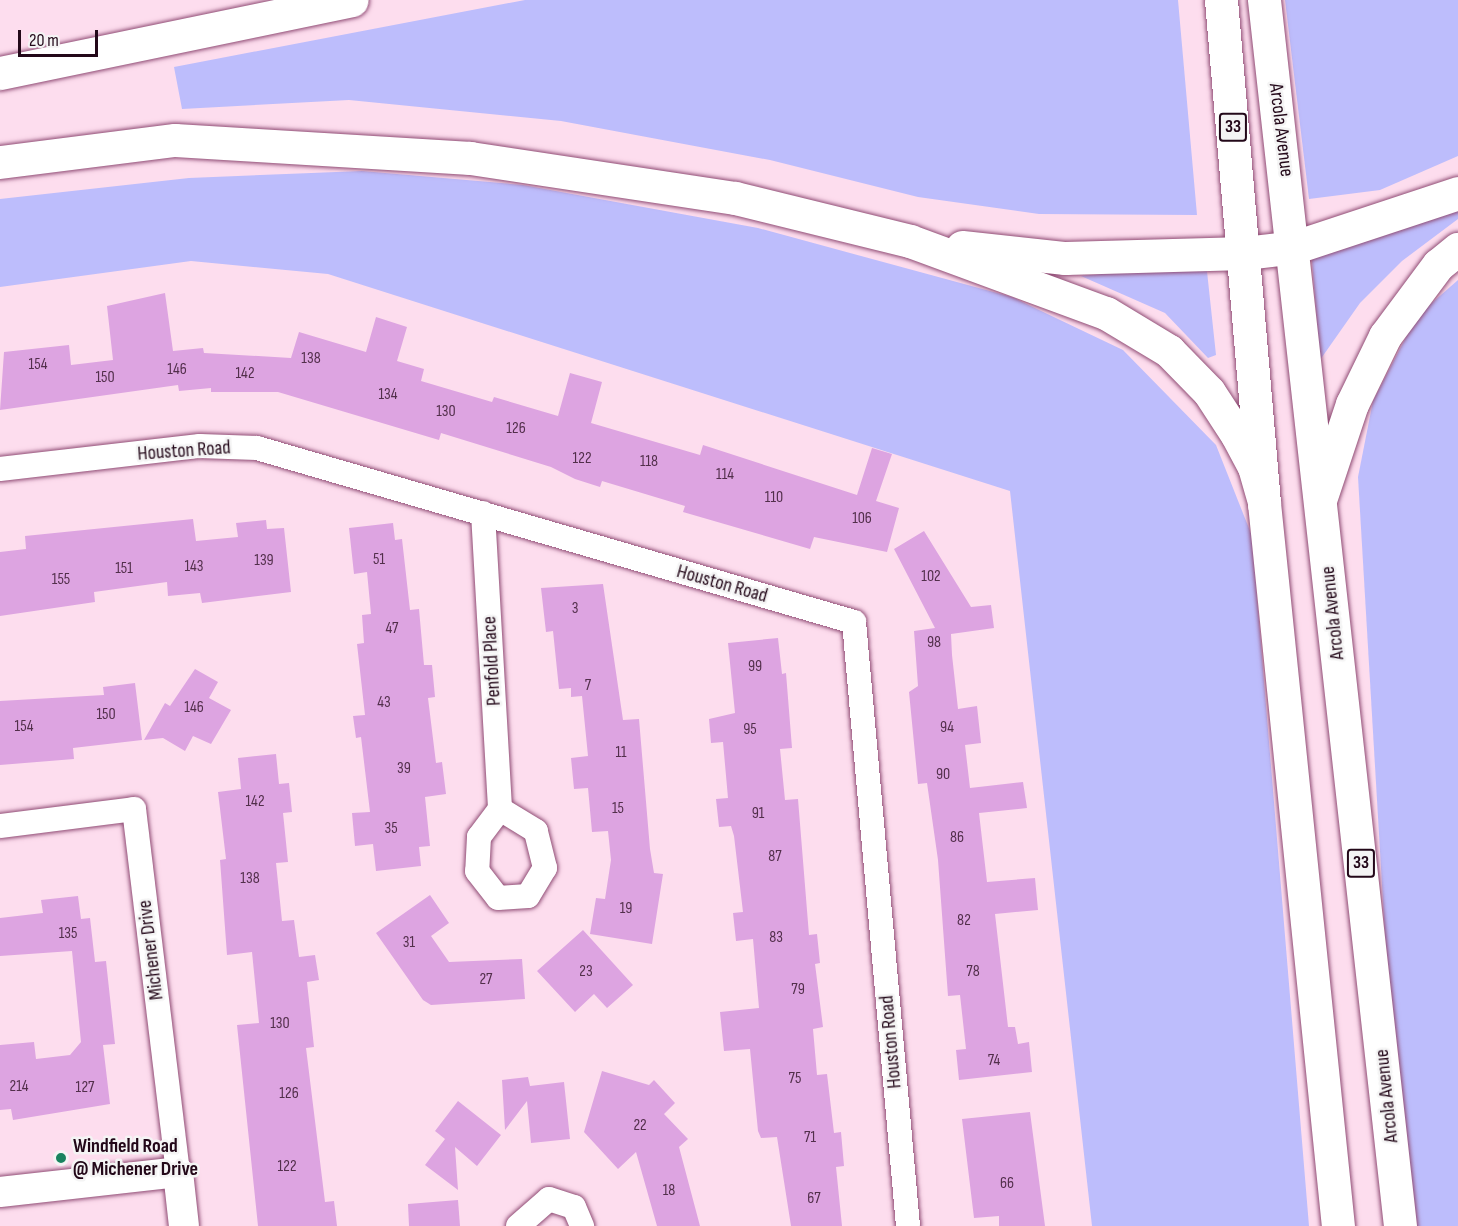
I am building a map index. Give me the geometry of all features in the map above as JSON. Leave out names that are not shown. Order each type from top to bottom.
[{"type":"main road","points":[[0,73],[351,0]]},
{"type":"main road","name":"33","points":[[1221,0],[1245,253],[1264,503],[1338,1226]]},
{"type":"main road","name":"Arcola Avenue","points":[[1264,0],[1295,247],[1320,500],[1400,1226]]},
{"type":"main road","points":[[0,162],[175,140],[470,158],[735,198],[910,241],[1106,313],[1169,351],[1209,392],[1237,435],[1254,467],[1264,503]]},
{"type":"main road","points":[[910,241],[1065,258],[1245,253],[1295,247],[1458,193]]},
{"type":"main road","points":[[1320,500],[1352,404],[1385,336],[1438,265],[1458,249]]},
{"type":"street","name":"Houston Road","points":[[0,469],[200,446],[257,448],[854,622],[908,1226]]},
{"type":"street","name":"Penfold Place","points":[[483,513],[501,809]]},
{"type":"street","name":"Michener Drive","points":[[0,826],[134,809],[184,1226]]},
{"type":"street","points":[[0,1192],[178,1172]]},
{"type":"street","points":[[518,1226],[549,1199],[574,1208],[582,1226]]},
{"type":"shaded area","points":[[525,0],[1178,0],[1197,215],[1039,214],[918,197],[770,160],[561,121],[349,100],[182,109],[174,67]]},
{"type":"shaded area","points":[[1285,0],[1458,0],[1458,156],[1380,190],[1309,199]]},
{"type":"shaded area","points":[[362,171],[523,185],[758,228],[1012,297],[1123,350],[1216,445],[1252,536],[1309,1226],[1092,1226],[1010,491],[328,274],[191,261],[0,287],[0,199],[189,178]]},
{"type":"shaded area","points":[[1458,210],[1458,219],[1402,261],[1360,303],[1320,360],[1311,248]]},
{"type":"shaded area","points":[[1206,262],[1216,355],[1208,358],[1165,313],[1081,276]]},
{"type":"shaded area","points":[[1458,280],[1458,1226],[1417,1226],[1385,936],[1358,477],[1373,401],[1417,316]]},
{"type":"building","points":[[165,293],[173,351],[203,348],[204,353],[291,358],[299,332],[366,352],[376,317],[407,327],[397,361],[424,369],[421,381],[492,402],[494,397],[558,416],[570,373],[602,382],[591,423],[700,455],[703,445],[857,495],[872,448],[892,454],[876,501],[899,508],[887,552],[814,537],[810,549],[683,512],[685,506],[602,481],[600,487],[575,479],[551,467],[441,433],[439,440],[278,392],[211,392],[211,388],[179,391],[178,385],[0,410],[4,352],[69,345],[71,365],[113,360],[107,306]]},
{"type":"building","points":[[193,519],[196,541],[238,537],[236,523],[266,520],[267,529],[284,528],[291,592],[202,603],[200,593],[168,596],[167,582],[94,592],[95,602],[0,616],[0,552],[26,549],[25,536]]},
{"type":"building","points":[[393,523],[395,540],[402,539],[410,610],[419,609],[424,665],[432,665],[435,697],[428,698],[436,763],[442,762],[446,794],[425,797],[430,846],[419,847],[421,866],[376,871],[373,844],[355,846],[352,813],[370,812],[361,737],[356,738],[353,716],[365,715],[357,644],[364,643],[362,615],[371,614],[367,572],[354,574],[349,528]]},
{"type":"building","points":[[924,531],[971,607],[991,605],[994,628],[951,634],[952,655],[958,709],[977,706],[981,743],[965,745],[970,788],[1023,782],[1027,808],[979,813],[987,882],[1035,878],[1038,910],[995,914],[1008,1027],[1015,1027],[1018,1044],[1029,1042],[1032,1072],[959,1080],[956,1050],[966,1049],[960,995],[948,996],[938,860],[927,783],[918,784],[909,692],[918,686],[914,631],[935,628],[894,549]]},
{"type":"building","points":[[603,584],[623,720],[639,719],[654,873],[663,874],[652,944],[590,934],[596,898],[605,899],[611,860],[608,831],[592,832],[588,788],[574,789],[571,758],[588,756],[582,696],[571,697],[571,688],[559,689],[553,631],[546,632],[541,588]]},
{"type":"building","points":[[778,638],[782,674],[786,673],[792,748],[780,749],[785,800],[798,799],[809,935],[817,934],[820,963],[815,964],[823,1027],[813,1029],[817,1075],[827,1074],[834,1133],[841,1132],[844,1166],[836,1167],[842,1226],[791,1226],[777,1137],[761,1138],[758,1131],[750,1049],[724,1051],[720,1012],[759,1008],[753,939],[736,941],[733,913],[743,912],[734,836],[731,826],[719,827],[716,799],[728,798],[723,742],[711,743],[709,719],[735,713],[728,643]]},
{"type":"building","points":[[195,669],[218,682],[209,698],[231,710],[211,744],[193,736],[185,751],[163,738],[144,740],[165,703],[170,706]]},
{"type":"building","points":[[135,683],[142,740],[73,748],[74,759],[0,765],[0,701],[104,695],[103,687]]},
{"type":"building","points":[[276,754],[279,784],[289,783],[292,812],[283,813],[288,862],[276,863],[282,921],[294,920],[299,957],[315,955],[319,980],[307,982],[314,1047],[306,1048],[325,1202],[334,1201],[337,1226],[258,1226],[237,1025],[259,1023],[252,952],[227,955],[220,860],[226,859],[218,792],[241,789],[238,758]]},
{"type":"building","points":[[430,895],[449,923],[431,936],[449,962],[522,959],[525,999],[431,1005],[423,1000],[376,933]]},
{"type":"building","points":[[78,896],[81,919],[90,918],[95,962],[106,961],[115,1044],[103,1045],[110,1104],[13,1120],[11,1109],[0,1110],[0,1045],[34,1042],[36,1059],[70,1055],[81,1042],[72,951],[0,956],[0,918],[43,913],[41,900]]},
{"type":"building","points":[[583,930],[633,985],[607,1008],[594,994],[575,1012],[537,971]]},
{"type":"building","points":[[602,1071],[649,1085],[654,1080],[675,1103],[664,1114],[688,1139],[679,1147],[700,1226],[657,1226],[636,1152],[618,1169],[584,1132]]},
{"type":"building","points":[[528,1077],[530,1086],[564,1082],[570,1139],[531,1143],[527,1101],[505,1130],[502,1080]]},
{"type":"building","points":[[458,1101],[501,1135],[477,1166],[455,1147],[458,1190],[425,1165],[445,1139],[435,1131]]},
{"type":"building","points":[[1030,1112],[1045,1226],[999,1226],[999,1216],[974,1218],[962,1119]]},
{"type":"building","points":[[458,1200],[460,1226],[409,1226],[408,1204]]},
{"type":"place","name":"Windfield Road @ Michener Drive","points":[[61,1158]]}]
